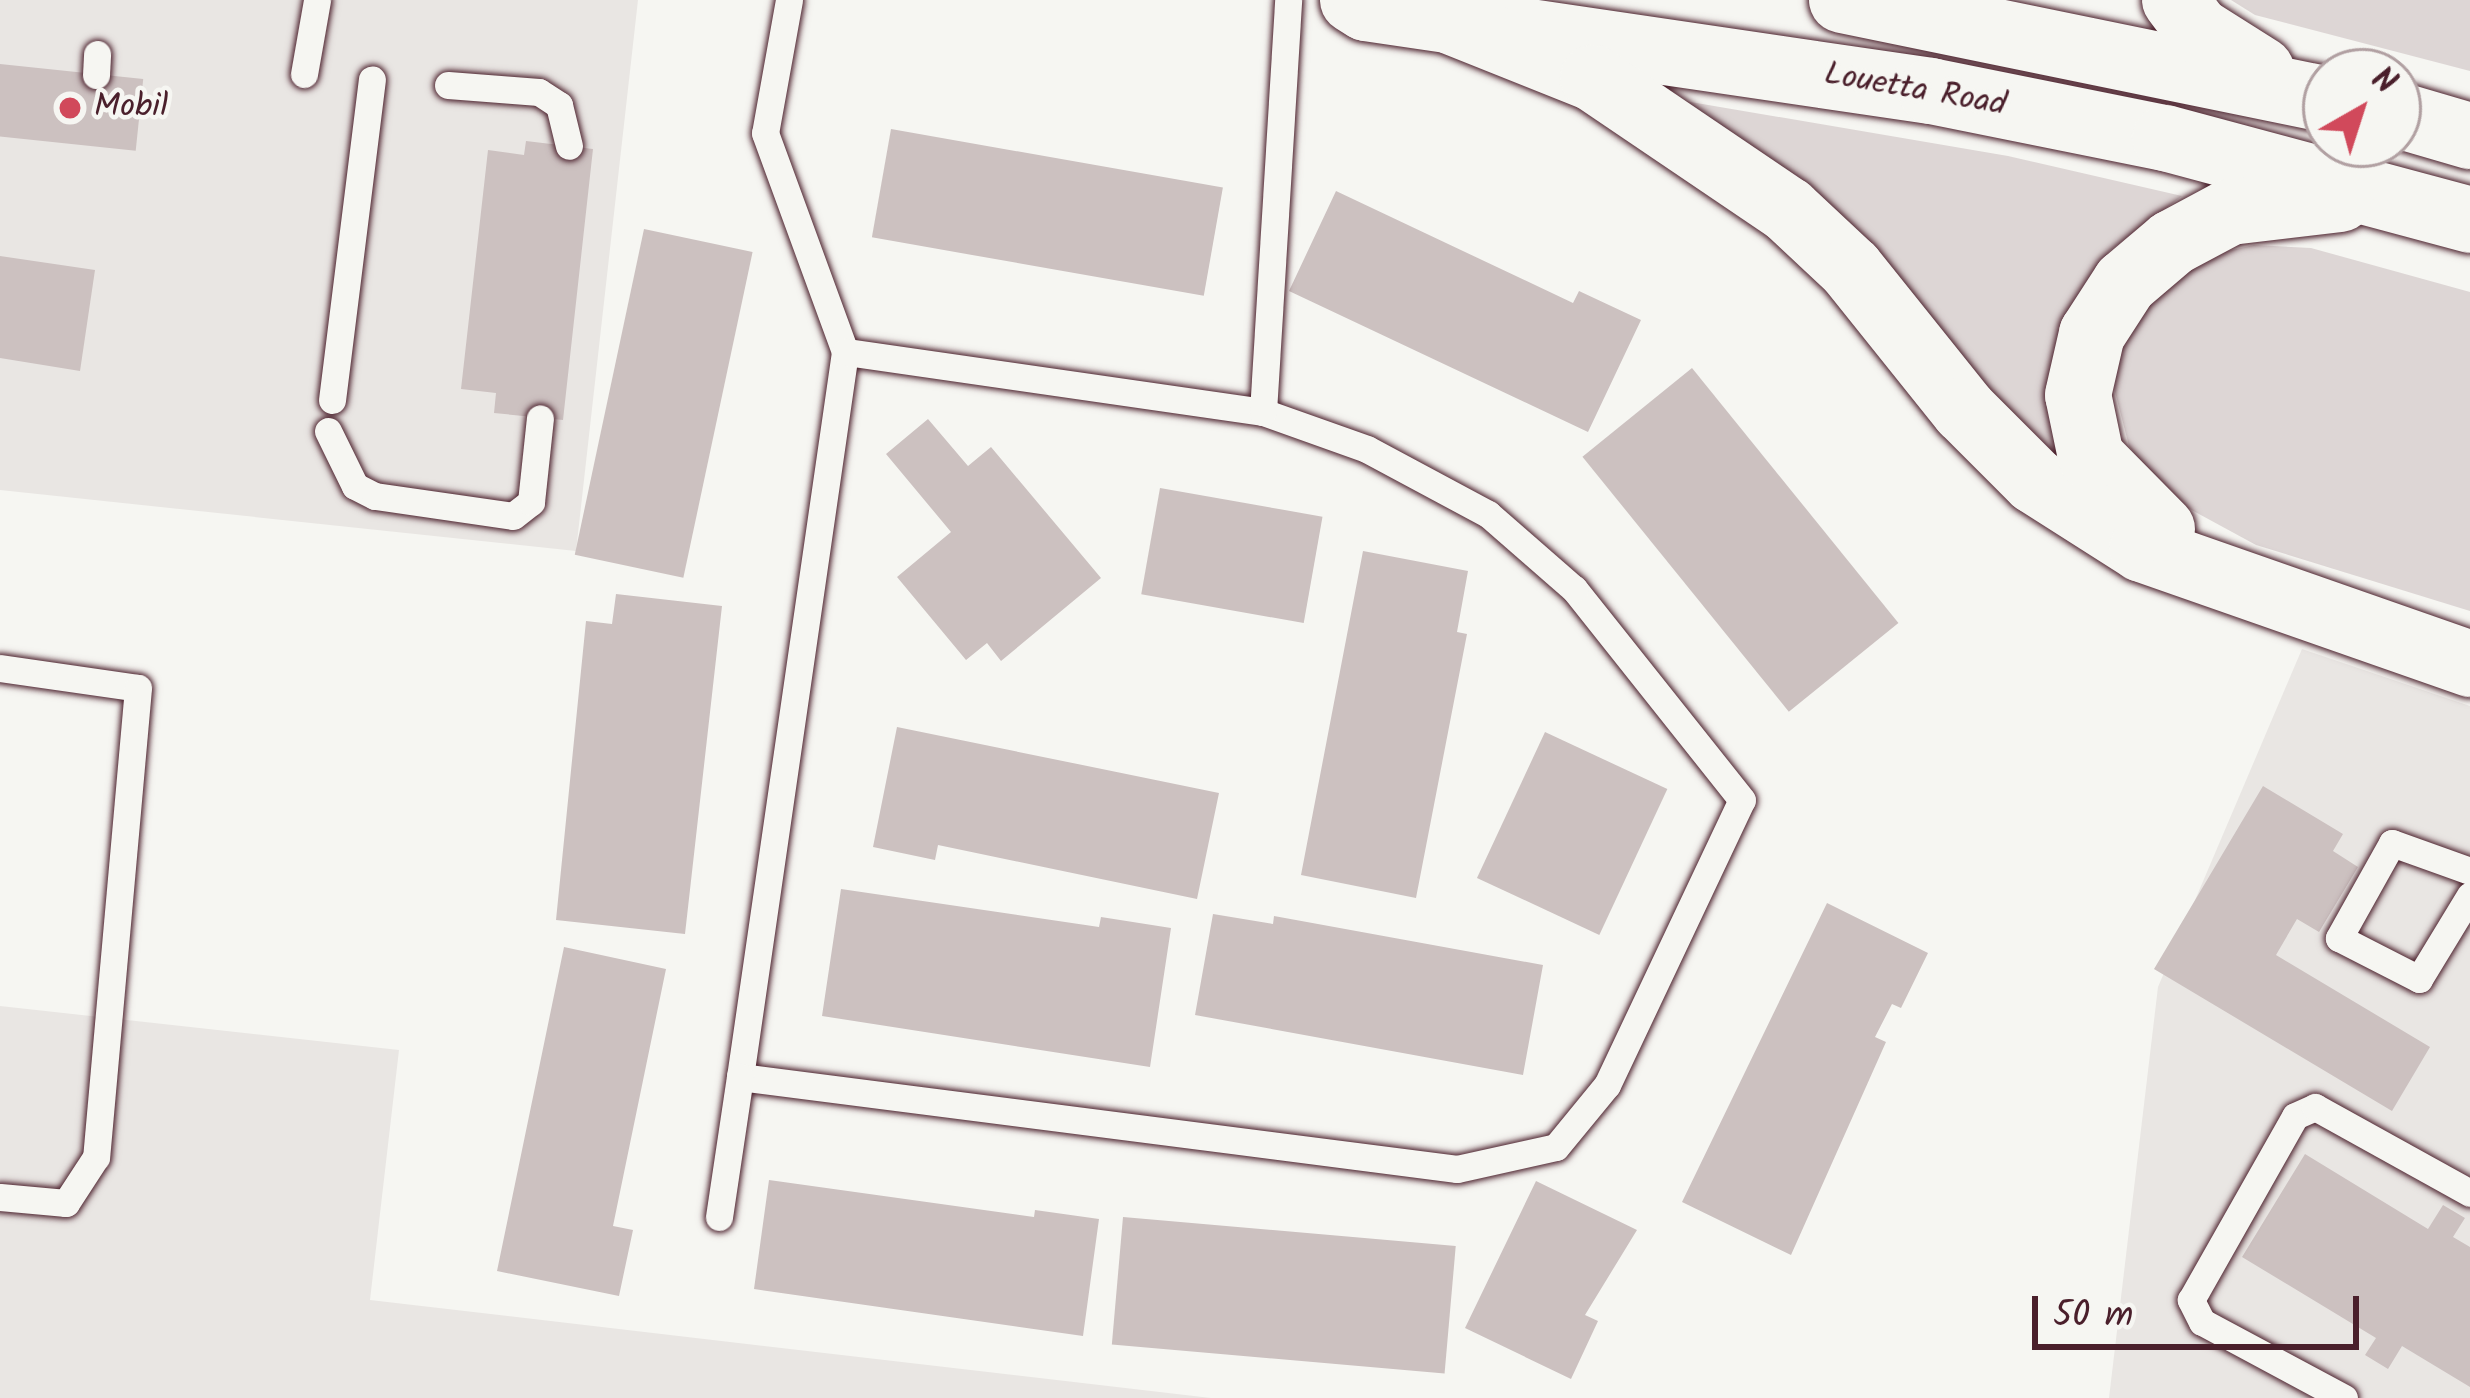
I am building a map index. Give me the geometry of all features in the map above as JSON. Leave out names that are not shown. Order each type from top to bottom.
[{"type":"main road","name":"Louetta Road","points":[[1353,0],[1454,22],[1931,91],[2164,139],[2470,220]]},
{"type":"main road","points":[[1842,0],[1972,8],[2302,93]]},
{"type":"main road","points":[[2175,0],[2198,30],[2302,90]]},
{"type":"main road","points":[[1454,22],[1593,78],[1722,160],[1851,269],[1964,410],[2035,481],[2143,549],[2470,664]]},
{"type":"main road","points":[[2422,123],[2470,136]]},
{"type":"main road","points":[[2249,589],[2139,513],[2091,457],[2078,394],[2092,334],[2125,283],[2173,242],[2230,212],[2376,195]]},
{"type":"lane","points":[[304,74],[317,0]]},
{"type":"lane","points":[[719,1217],[845,352],[765,133],[789,0]]},
{"type":"lane","points":[[1263,412],[1288,0]]},
{"type":"lane","points":[[332,400],[372,80]]},
{"type":"lane","points":[[448,85],[539,92],[559,105],[568,146]]},
{"type":"lane","points":[[740,1077],[1457,1169],[1556,1148],[1607,1085],[1742,800],[1574,589],[1488,514],[1367,449],[1263,412],[845,352]]},
{"type":"lane","points":[[328,431],[355,486],[375,496],[513,516],[531,502],[540,418]]},
{"type":"lane","points":[[0,668],[138,688],[96,1157],[66,1203],[0,1197]]},
{"type":"lane","points":[[2470,871],[2392,843],[2339,938],[2419,979],[2470,895]]},
{"type":"lane","points":[[2344,1398],[2202,1322],[2191,1300],[2295,1116],[2315,1107],[2470,1193]]},
{"type":"shaded area","points":[[0,0],[638,0],[576,551],[0,490]]},
{"type":"shaded area","points":[[2231,0],[2470,0],[2470,71],[2422,58],[2422,48],[2382,48],[2255,15]]},
{"type":"shaded area","points":[[1673,99],[2008,156],[2182,196],[2109,251],[2079,300],[2090,490]]},
{"type":"shaded area","points":[[2254,245],[2311,248],[2470,292],[2470,611],[2256,545],[2164,495],[2129,446],[2114,388],[2123,341],[2151,295],[2197,258]]},
{"type":"shaded area","points":[[2302,649],[2470,706],[2470,1398],[2109,1398],[2158,987]]},
{"type":"shaded area","points":[[0,1006],[399,1050],[370,1300],[1211,1398],[0,1398]]},
{"type":"building","name":"Mobil","points":[[0,64],[143,79],[136,151],[0,136]]},
{"type":"building","points":[[891,129],[1223,188],[1204,296],[872,237]]},
{"type":"building","points":[[526,141],[593,149],[563,420],[494,413],[496,393],[461,389],[488,150],[524,155]]},
{"type":"building","points":[[1336,191],[1573,303],[1579,291],[1641,320],[1588,432],[1289,291]]},
{"type":"building","points":[[644,229],[753,252],[683,578],[575,555]]},
{"type":"building","points":[[0,256],[95,270],[80,371],[0,358]]},
{"type":"building","points":[[1692,368],[1898,623],[1789,712],[1582,457]]},
{"type":"building","points":[[928,419],[968,466],[991,447],[1101,578],[1001,661],[987,643],[966,660],[897,577],[951,532],[886,454]]},
{"type":"building","points":[[1160,488],[1322,517],[1304,623],[1141,594]]},
{"type":"building","points":[[1363,551],[1468,571],[1457,632],[1467,634],[1416,898],[1301,875]]},
{"type":"building","points":[[616,594],[722,606],[685,934],[556,920],[586,621],[612,624]]},
{"type":"building","points":[[897,727],[1219,793],[1197,899],[938,845],[935,860],[873,847]]},
{"type":"building","points":[[1545,732],[1667,789],[1599,935],[1477,878]]},
{"type":"building","points":[[2263,786],[2343,834],[2333,851],[2358,867],[2319,932],[2297,919],[2276,955],[2430,1047],[2392,1111],[2154,969]]},
{"type":"building","points":[[841,889],[1099,927],[1101,917],[1171,928],[1150,1067],[822,1016]]},
{"type":"building","points":[[1827,903],[1928,953],[1901,1008],[1892,1004],[1875,1037],[1886,1042],[1791,1255],[1682,1202]]},
{"type":"building","points":[[1213,914],[1273,924],[1274,916],[1543,965],[1523,1075],[1195,1015]]},
{"type":"building","points":[[564,947],[666,969],[613,1226],[633,1230],[619,1296],[497,1271]]},
{"type":"building","points":[[2305,1154],[2428,1229],[2443,1205],[2465,1218],[2453,1237],[2470,1247],[2470,1387],[2402,1346],[2388,1369],[2365,1355],[2376,1338],[2242,1257]]},
{"type":"building","points":[[769,1180],[1034,1217],[1035,1210],[1099,1219],[1083,1336],[754,1289]]},
{"type":"building","points":[[1536,1181],[1637,1230],[1585,1315],[1598,1321],[1571,1379],[1465,1328]]},
{"type":"building","points":[[1123,1217],[1456,1246],[1445,1374],[1112,1345]]},
{"type":"place","name":"Mobil","points":[[70,108]]}]
